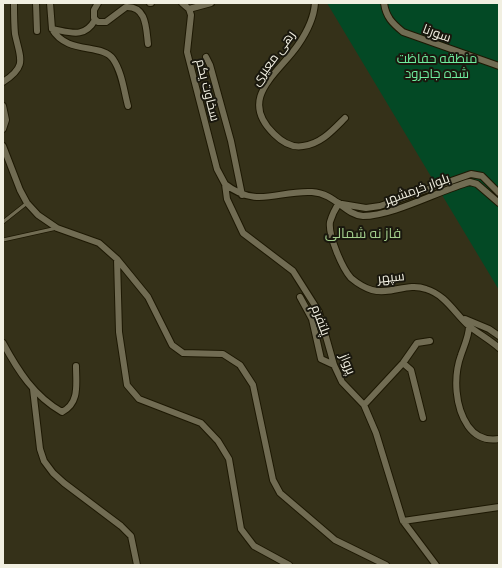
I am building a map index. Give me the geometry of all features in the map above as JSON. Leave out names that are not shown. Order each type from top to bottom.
[{"type":"street","points":[[3,82],[20,67],[22,57],[15,34],[14,3]]},
{"type":"street","points":[[36,3],[37,30]]},
{"type":"street","points":[[50,3],[52,29],[56,36],[64,43],[105,52],[113,57],[119,69],[128,106]]},
{"type":"street","points":[[52,29],[76,33],[85,32],[91,28],[95,20],[94,10],[98,3]]},
{"type":"street","points":[[182,3],[189,9],[211,3]]},
{"type":"street","name":"رهی معیری","points":[[315,3],[314,16],[298,45],[268,79],[259,95],[259,111],[267,127],[282,141],[298,147],[312,145],[326,136],[345,118]]},
{"type":"street","name":"سورنا","points":[[384,3],[386,14],[392,23],[403,32],[499,66]]},
{"type":"street","points":[[95,20],[106,22],[126,7],[132,7],[144,16],[148,44]]},
{"type":"street","name":"سخاوت یکم","points":[[189,9],[192,15],[188,52],[191,71],[217,169],[225,184]]},
{"type":"street","points":[[206,57],[210,65],[231,141],[242,195]]},
{"type":"street","points":[[3,106],[6,120],[3,129]]},
{"type":"street","points":[[3,146],[20,190],[27,203],[38,215],[57,228],[99,243],[116,259],[148,297],[172,345],[183,352],[222,354],[240,365],[253,385],[273,480],[280,493],[335,540],[386,565]]},
{"type":"street","name":"بلوار خرمشهر","points":[[339,203],[366,208],[380,206],[471,174],[482,176],[499,192]]},
{"type":"street","name":"بلوار خرمشهر","points":[[225,184],[242,195],[268,197],[312,192],[326,194],[352,213],[363,216],[381,213],[470,182],[477,184],[499,203]]},
{"type":"street","name":"پرواز","points":[[225,184],[227,199],[243,233],[293,271],[312,298],[319,312],[334,365],[342,382],[364,405],[376,433],[404,521],[436,565]]},
{"type":"street","name":"سپهر","points":[[339,203],[333,213],[330,223],[330,237],[350,277],[373,290],[390,290],[411,286],[427,289],[443,298],[469,326],[488,338],[499,348]]},
{"type":"street","points":[[116,259],[119,332],[127,385],[138,399],[201,423],[218,442],[229,459],[241,529],[254,546],[289,565]]},
{"type":"street","name":"پلتفرم","points":[[300,297],[312,319],[321,359],[334,365]]},
{"type":"street","name":"سپهر","points":[[461,316],[489,329],[499,336]]},
{"type":"street","points":[[469,326],[469,332],[460,357],[456,382],[461,416],[473,433],[490,441],[499,439]]},
{"type":"street","points":[[364,405],[403,363],[417,343],[430,341]]},
{"type":"street","points":[[3,343],[23,378],[52,406],[62,412],[70,408],[76,396],[76,366]]},
{"type":"street","points":[[403,363],[411,370],[423,418]]},
{"type":"street","points":[[33,389],[40,449],[44,461],[53,473],[64,483],[121,526],[131,536],[137,565]]},
{"type":"street","points":[[404,521],[499,507]]},
{"type":"lane","points":[[3,222],[27,203]]},
{"type":"lane","points":[[3,240],[57,228]]},
{"type":"green space","name":"منطقه حفاظت شده جاجرود","points":[[327,3],[499,3],[499,290]]},
{"type":"district","name":"فاز نه شمالی","points":[[363,233]]}]
